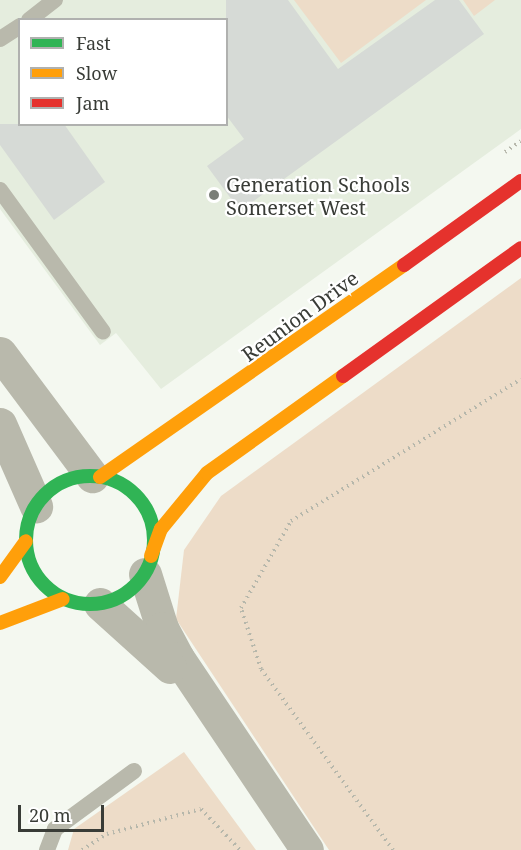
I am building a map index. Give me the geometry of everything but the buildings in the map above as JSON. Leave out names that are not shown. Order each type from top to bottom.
[{"type":"street","name":"Reunion Drive","points":[[96,477],[160,440],[521,181]]},
{"type":"street","points":[[100,604],[125,594],[148,565],[161,529],[207,472],[521,248]]},
{"type":"street","points":[[0,352],[96,477],[140,500],[153,527],[148,565],[167,638],[307,850]]},
{"type":"street","points":[[0,424],[36,506]]},
{"type":"street","points":[[0,577],[16,562],[26,541],[36,506],[60,484],[96,477]]},
{"type":"street","points":[[26,541],[39,579],[63,598],[100,604],[154,649],[229,734]]},
{"type":"street","points":[[0,623],[63,598]]},
{"type":"lane","points":[[31,18],[55,0]]},
{"type":"lane","points":[[0,39],[18,27]]},
{"type":"lane","points":[[0,190],[104,332]]},
{"type":"lane","points":[[47,850],[55,828],[134,771]]},
{"type":"path","points":[[393,850],[261,669],[241,608],[291,521],[521,380]]},
{"type":"path","points":[[81,850],[107,834],[201,809],[240,850]]},
{"type":"shaded area","name":"Generation Schools Somerset West","points":[[0,0],[521,0],[521,129],[161,389],[116,333],[100,345],[0,209]]},
{"type":"shaded area","points":[[294,0],[426,0],[341,63]]},
{"type":"shaded area","points":[[463,0],[495,0],[474,16]]},
{"type":"shaded area","points":[[521,278],[521,850],[329,850],[176,619],[184,550],[221,496]]},
{"type":"shaded area","points":[[184,752],[256,850],[68,850],[74,829]]},
{"type":"traffic: fast","points":[[90,476],[114,481],[135,495],[149,516],[154,540],[149,564],[135,585],[114,599],[90,604],[66,599],[45,585],[31,564],[26,540],[31,516],[45,495],[66,481],[90,476]]},
{"type":"traffic: slow","points":[[100,477],[404,265]]},
{"type":"traffic: slow","points":[[151,556],[161,529],[207,473],[343,376]]},
{"type":"traffic: slow","points":[[0,577],[26,541]]},
{"type":"traffic: slow","points":[[0,623],[63,599]]},
{"type":"traffic: jam","points":[[404,265],[521,181]]},
{"type":"traffic: jam","points":[[343,376],[521,248]]},
{"type":"place","name":"Generation Schools Somerset West","points":[[214,195]]}]
